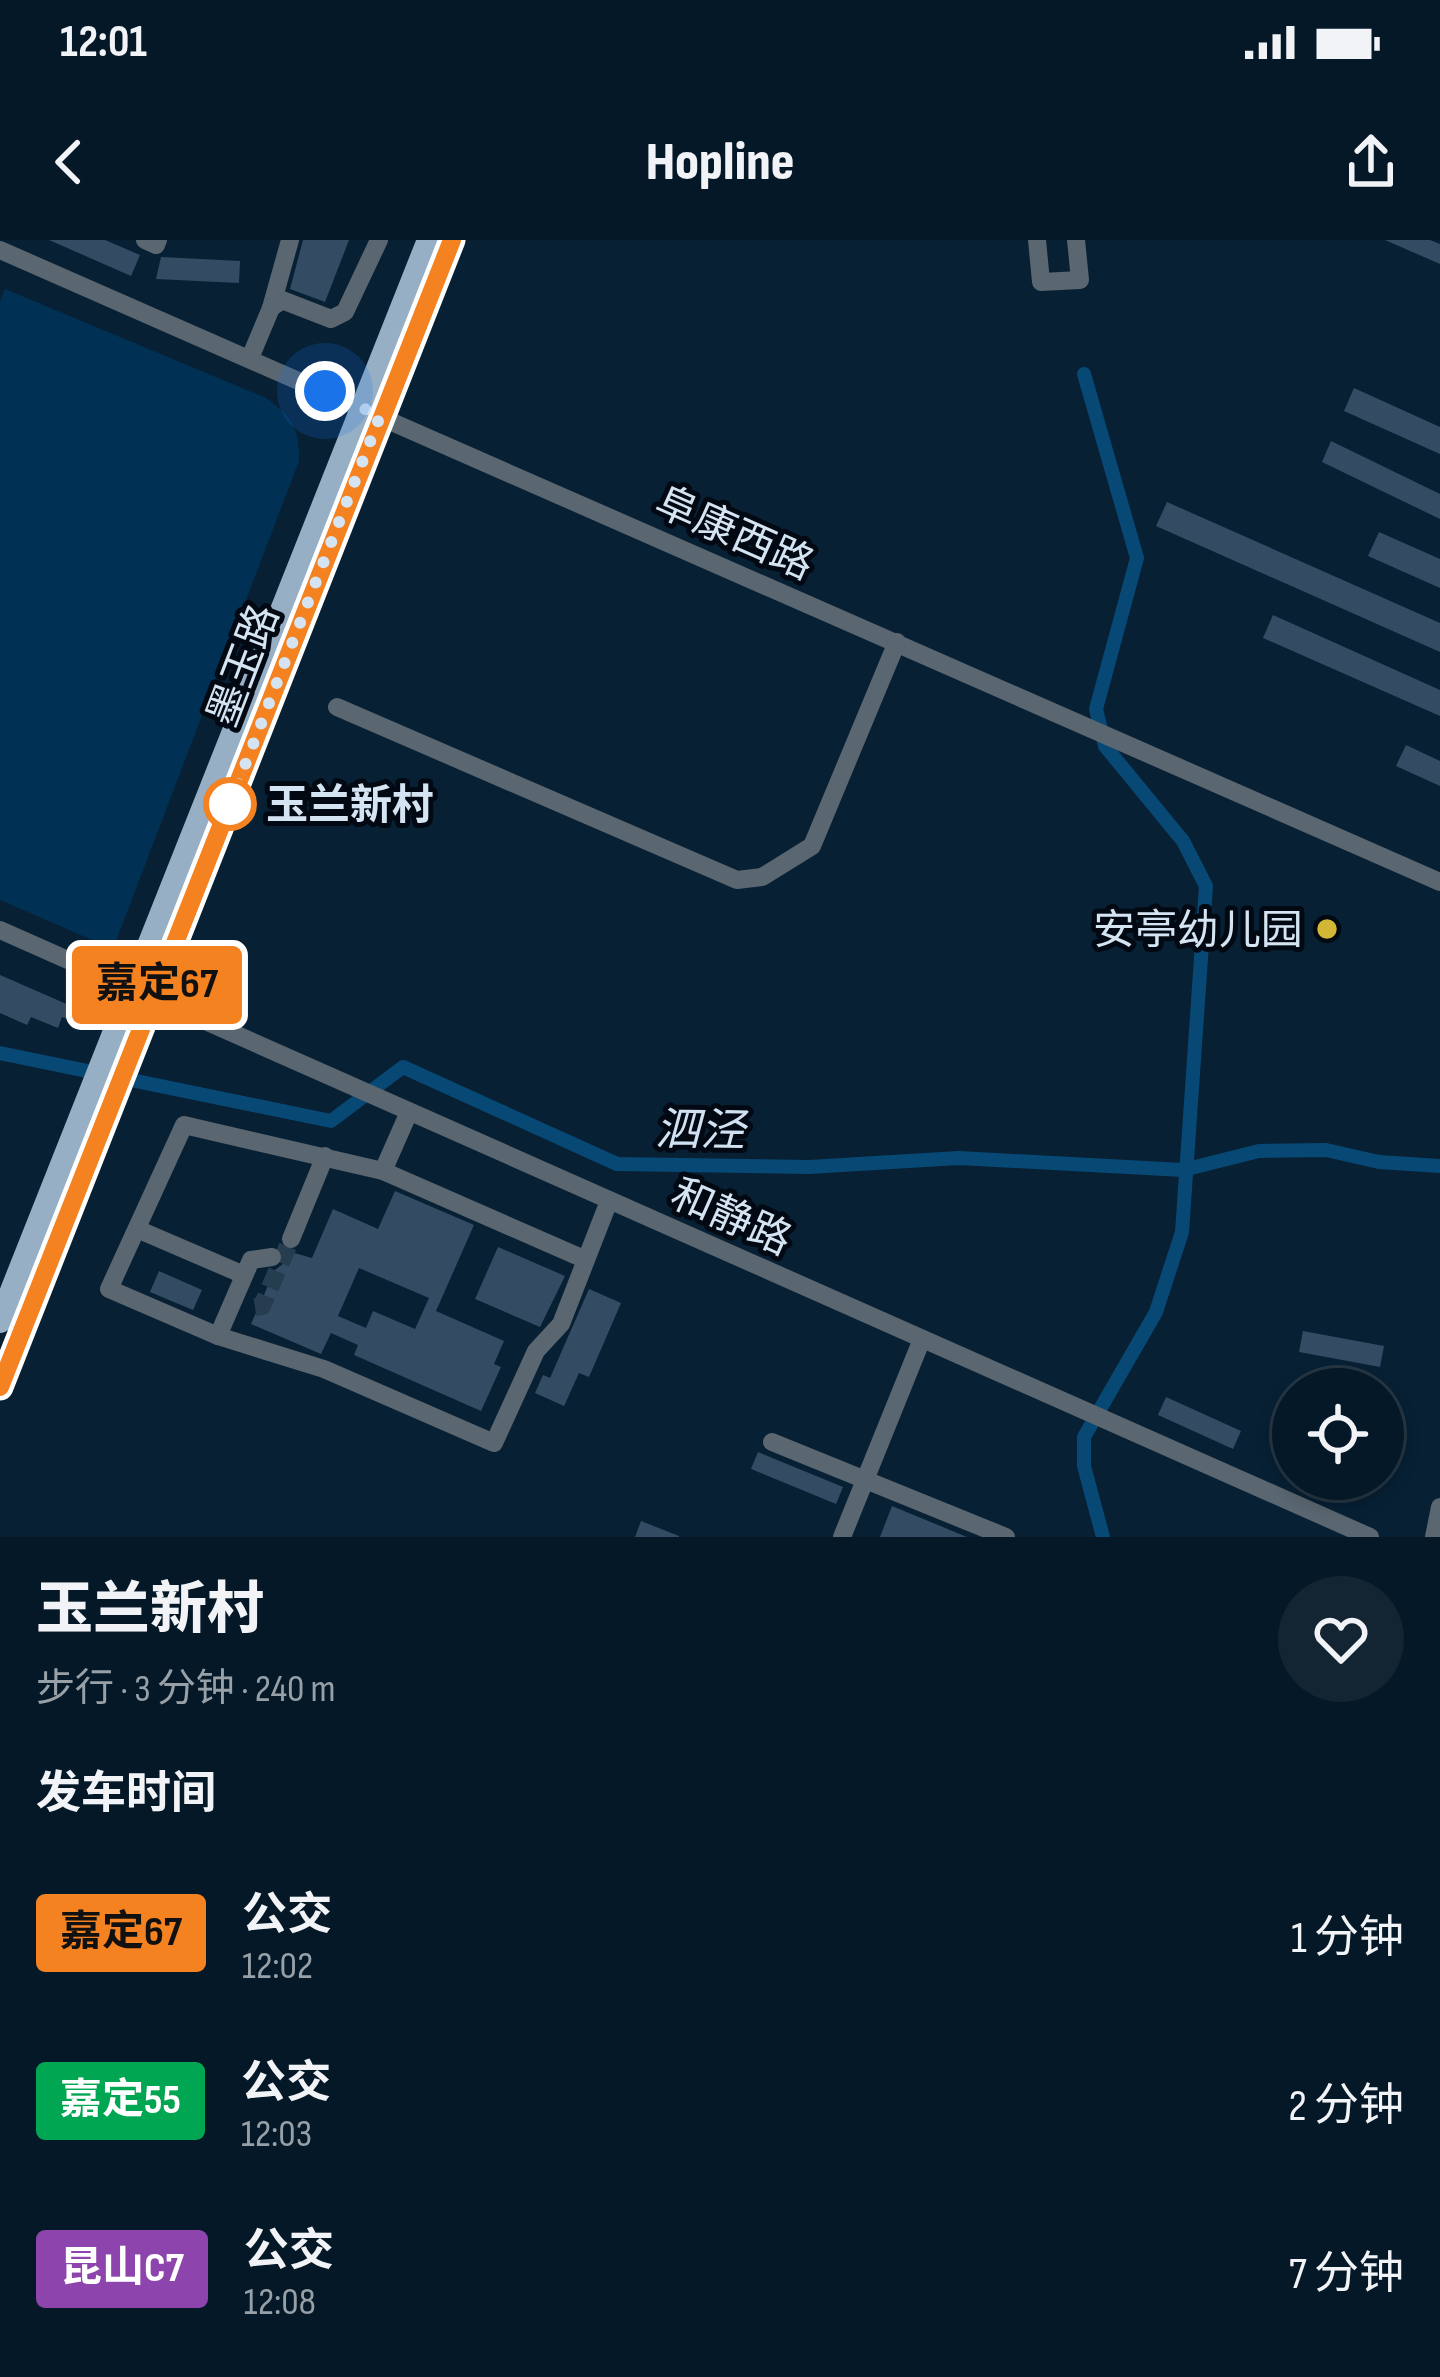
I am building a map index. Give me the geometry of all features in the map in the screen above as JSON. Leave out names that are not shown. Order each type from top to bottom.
[{"type":"main road","name":"墨玉路","points":[[0,1321],[118,1053],[371,412],[429,240]]},
{"type":"main road","name":"墨玉路","points":[[371,412],[452,240]]},
{"type":"main road","name":"墨玉路","points":[[0,1387],[102,1092]]},
{"type":"street","points":[[145,240],[156,245],[158,240]]},
{"type":"street","points":[[250,358],[271,308],[290,240]]},
{"type":"street","points":[[271,308],[282,300],[332,319],[345,312],[380,240]]},
{"type":"street","points":[[1037,240],[1040,282],[1080,280],[1076,240]]},
{"type":"street","name":"阜康西路","points":[[0,250],[1440,882]]},
{"type":"street","points":[[337,707],[737,880],[762,877],[812,846],[897,642]]},
{"type":"street","name":"和静路","points":[[0,930],[1370,1537]]},
{"type":"street","points":[[383,1171],[409,1112]]},
{"type":"street","points":[[584,1259],[383,1171],[184,1125],[110,1289],[218,1336],[324,1369],[494,1443],[536,1352],[561,1324],[610,1201]]},
{"type":"street","points":[[291,1239],[325,1156]]},
{"type":"street","points":[[137,1229],[244,1275]]},
{"type":"street","points":[[218,1336],[251,1260],[272,1257]]},
{"type":"street","points":[[234,1298],[255,1307]]},
{"type":"street","points":[[842,1537],[922,1340]]},
{"type":"street","points":[[772,1442],[1006,1537]]},
{"type":"street","points":[[1434,1537],[1440,1507]]},
{"type":"shaded area","points":[[5,289],[266,398],[288,417],[298,440],[299,461],[113,949],[0,900],[0,301]]},
{"type":"building","points":[[49,240],[105,240],[140,255],[131,276]]},
{"type":"building","points":[[303,240],[349,240],[325,302],[290,289]]},
{"type":"building","points":[[1385,240],[1440,244],[1440,264]]},
{"type":"building","points":[[161,257],[240,261],[239,283],[156,279]]},
{"type":"building","points":[[1354,388],[1440,427],[1440,454],[1344,411]]},
{"type":"building","points":[[1331,441],[1440,494],[1440,519],[1322,462]]},
{"type":"building","points":[[1167,502],[1440,623],[1440,652],[1156,526]]},
{"type":"building","points":[[1379,532],[1440,559],[1440,588],[1368,556]]},
{"type":"building","points":[[1273,615],[1440,690],[1440,716],[1263,638]]},
{"type":"building","points":[[1406,745],[1440,761],[1440,786],[1396,766]]},
{"type":"building","points":[[0,975],[78,1009],[72,1021],[62,1017],[58,1028],[31,1017],[27,1025],[0,1013]]},
{"type":"building","points":[[395,1191],[474,1225],[436,1311],[504,1341],[494,1364],[501,1367],[481,1411],[354,1355],[358,1345],[331,1333],[321,1354],[251,1324],[275,1270],[284,1263],[284,1250],[312,1258],[333,1209],[378,1229]],"holes":[[[359,1268],[429,1298],[415,1329],[373,1311],[366,1328],[338,1316]]]},
{"type":"building","points":[[498,1247],[565,1276],[540,1327],[475,1299]]},
{"type":"building","points":[[159,1271],[202,1290],[193,1310],[150,1292]]},
{"type":"building","points":[[589,1289],[621,1303],[589,1377],[579,1373],[564,1406],[535,1393],[543,1375],[550,1378]]},
{"type":"building","points":[[1303,1331],[1384,1346],[1380,1367],[1299,1352]]},
{"type":"building","points":[[1166,1397],[1241,1431],[1233,1449],[1158,1415]]},
{"type":"building","points":[[758,1452],[843,1487],[836,1504],[751,1469]]},
{"type":"building","points":[[892,1506],[967,1537],[880,1537]]},
{"type":"building","points":[[641,1521],[679,1536],[679,1537],[635,1537]]},
{"type":"waterway","points":[[1084,374],[1137,558],[1096,709],[1105,746],[1183,841],[1206,886],[1182,1232],[1156,1312],[1084,1437],[1084,1466],[1103,1537]]},
{"type":"waterway","name":"泗泾","points":[[0,1053],[331,1121],[403,1067],[617,1164],[809,1167],[959,1158],[1183,1170],[1259,1151],[1326,1150],[1379,1162],[1440,1166]]},
{"type":"tunnel","points":[[255,1307],[262,1306],[291,1239]]},
{"type":"bus line","name":"嘉定67","points":[[0,1387],[452,240]]},
{"type":"place","name":"玉兰新村","points":[[230,804]]},
{"type":"place","name":"安亭幼儿园","points":[[1327,929]]},
{"type":"route","points":[[230,804],[380,416],[325,391]]}]
